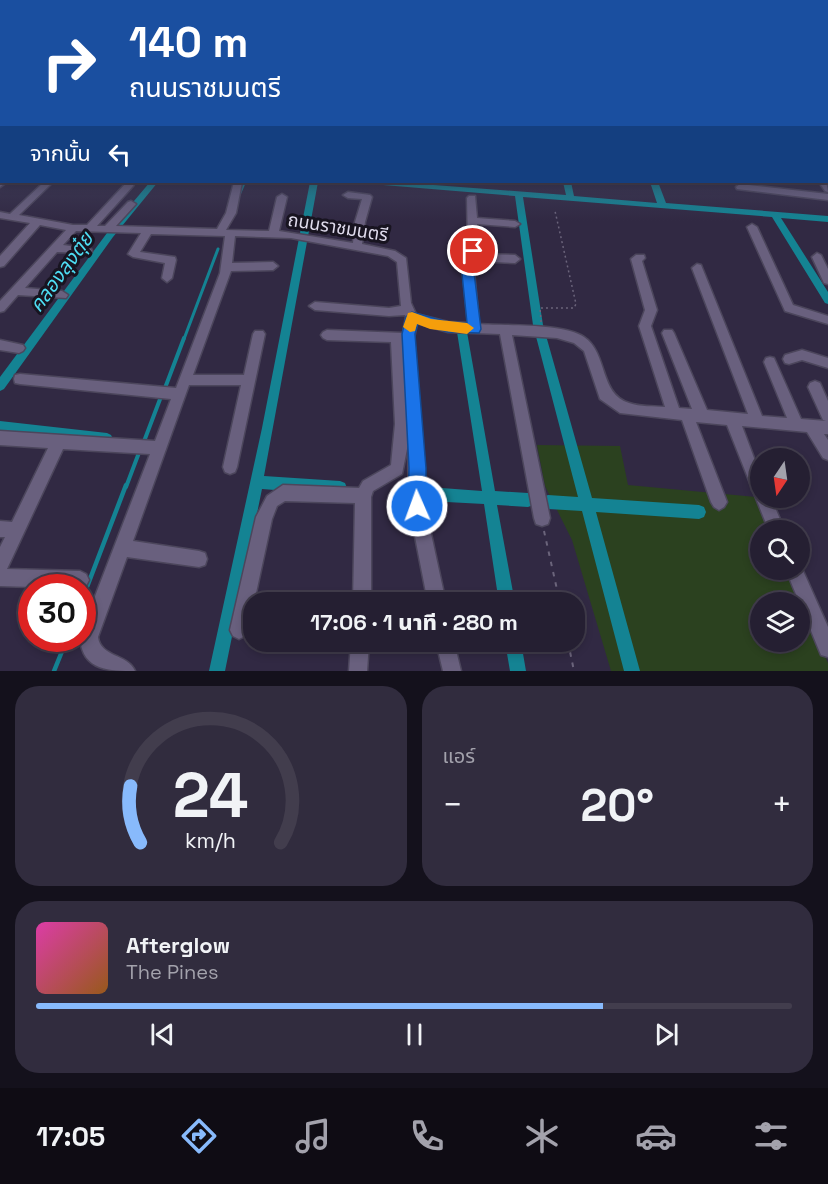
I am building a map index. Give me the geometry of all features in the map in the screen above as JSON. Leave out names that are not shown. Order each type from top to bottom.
[{"type":"street","points":[[12,217],[48,183]]},
{"type":"street","points":[[126,671],[96,655],[90,648],[89,637],[174,390],[227,267],[224,234],[238,183]]},
{"type":"street","points":[[89,229],[130,184]]},
{"type":"street","points":[[740,187],[828,197]]},
{"type":"street","points":[[348,195],[367,197],[360,222],[357,248]]},
{"type":"street","points":[[273,235],[282,197]]},
{"type":"street","points":[[472,198],[473,247],[467,264],[474,329]]},
{"type":"street","points":[[109,230],[131,204]]},
{"type":"street","name":"ถนนราชมนตรี","points":[[0,216],[73,228],[299,236],[391,253],[402,261],[410,313],[402,339],[400,363],[408,450],[435,592]]},
{"type":"street","points":[[0,262],[38,221]]},
{"type":"street","points":[[472,221],[515,224]]},
{"type":"street","points":[[752,227],[789,308],[828,320]]},
{"type":"street","points":[[0,308],[73,228]]},
{"type":"street","points":[[148,231],[134,254],[171,260],[167,278]]},
{"type":"street","points":[[54,248],[87,251]]},
{"type":"street","points":[[470,257],[515,259]]},
{"type":"street","points":[[817,257],[828,280]]},
{"type":"street","points":[[640,258],[636,260],[651,310],[645,326],[719,502]]},
{"type":"street","points":[[227,267],[273,266]]},
{"type":"street","points":[[697,268],[757,420]]},
{"type":"street","points":[[15,291],[62,295]]},
{"type":"street","points":[[315,306],[410,313],[439,325],[542,332],[578,339],[589,348],[605,395],[626,409],[828,428]]},
{"type":"street","points":[[505,331],[542,518]]},
{"type":"street","points":[[668,333],[702,416]]},
{"type":"street","points":[[230,467],[259,334]]},
{"type":"street","points":[[327,335],[402,339]]},
{"type":"street","points":[[0,345],[19,348]]},
{"type":"street","points":[[789,359],[802,355],[828,363]]},
{"type":"street","points":[[770,362],[804,426],[826,448]]},
{"type":"street","points":[[20,379],[174,390],[248,380]]},
{"type":"street","points":[[815,387],[828,416]]},
{"type":"street","points":[[732,419],[750,466]]},
{"type":"street","points":[[0,438],[155,448]]},
{"type":"street","points":[[0,565],[58,443]]},
{"type":"street","points":[[362,592],[363,496],[368,486],[397,468],[408,450]]},
{"type":"street","points":[[239,630],[264,517],[272,501],[283,493],[363,496]]},
{"type":"street","points":[[0,529],[17,530]]},
{"type":"street","points":[[121,548],[199,559]]},
{"type":"street","points":[[0,577],[18,578]]},
{"type":"street","points":[[798,580],[828,648]]},
{"type":"street","points":[[358,671],[359,652]]},
{"type":"street","points":[[448,652],[452,671]]},
{"type":"path","points":[[542,332],[540,308],[574,308],[576,304],[555,211]]},
{"type":"path","points":[[542,518],[558,592]]},
{"type":"path","points":[[570,652],[574,671]]},
{"type":"green space","points":[[537,445],[620,446],[628,485],[750,496],[750,508],[761,508],[766,520],[750,520],[750,580],[792,580],[797,592],[750,592],[750,652],[810,652],[810,621],[828,663],[828,671],[611,671],[572,540],[545,486]]},
{"type":"waterway","name":"คลองลุงตุ๋ย","points":[[0,386],[110,235],[153,183]]},
{"type":"waterway","points":[[239,196],[245,183]]},
{"type":"waterway","points":[[217,671],[268,428],[314,183]]},
{"type":"waterway","points":[[383,183],[774,215]]},
{"type":"waterway","points":[[567,183],[570,198]]},
{"type":"waterway","points":[[654,183],[662,204]]},
{"type":"waterway","points":[[519,194],[538,325],[587,505]]},
{"type":"waterway","points":[[774,215],[828,219]]},
{"type":"waterway","points":[[774,215],[828,300]]},
{"type":"waterway","points":[[184,339],[218,249]]},
{"type":"waterway","points":[[462,332],[490,498]]},
{"type":"waterway","points":[[165,388],[184,338]]},
{"type":"waterway","points":[[143,444],[162,394]]},
{"type":"waterway","points":[[0,427],[107,439]]},
{"type":"waterway","points":[[126,487],[140,450]]},
{"type":"waterway","points":[[257,482],[340,488]]},
{"type":"waterway","points":[[92,574],[126,485]]},
{"type":"waterway","points":[[428,494],[490,498]]},
{"type":"waterway","points":[[490,498],[528,500]]},
{"type":"waterway","points":[[490,498],[505,592]]},
{"type":"waterway","points":[[548,502],[587,505]]},
{"type":"waterway","points":[[587,505],[699,512]]},
{"type":"waterway","points":[[587,505],[632,671]]},
{"type":"waterway","points":[[54,671],[62,652]]},
{"type":"waterway","points":[[515,652],[518,671]]},
{"type":"slow traffic","points":[[410,327],[412,317],[430,324],[467,328]]},
{"type":"route","points":[[417,506],[417,468],[408,334],[412,317],[430,324],[474,329],[467,264],[473,251]]}]
